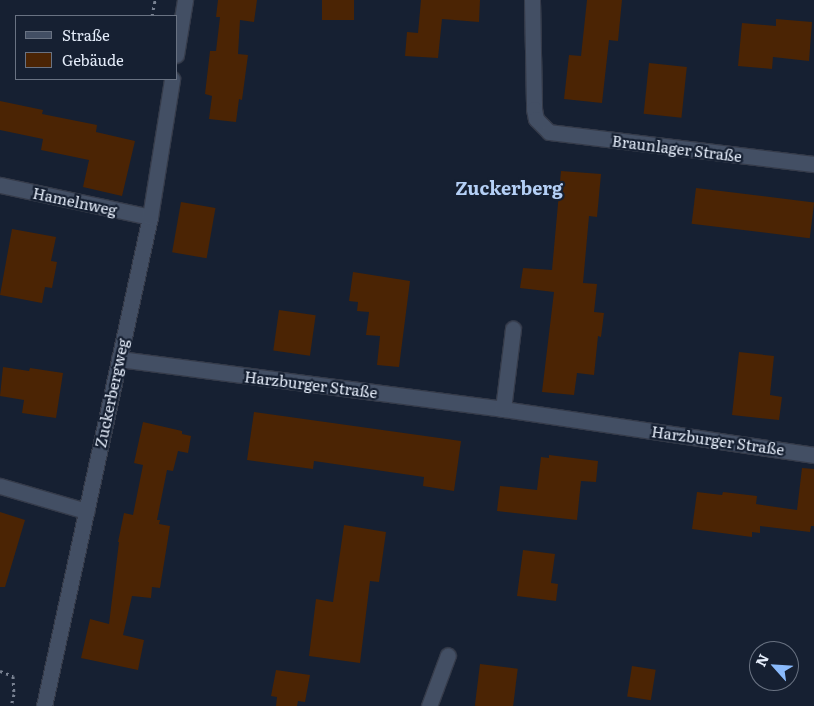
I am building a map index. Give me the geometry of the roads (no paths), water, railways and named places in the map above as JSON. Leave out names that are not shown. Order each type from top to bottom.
[{"type":"street","points":[[178,43],[185,0]]},
{"type":"street","name":"Braunlager Straße","points":[[532,0],[534,109],[536,119],[549,132],[814,164]]},
{"type":"street","name":"Zuckerbergweg","points":[[44,706],[150,217],[172,80]]},
{"type":"street","name":"Hamelnweg","points":[[0,185],[150,217]]},
{"type":"street","points":[[503,409],[513,329]]},
{"type":"street","name":"Harzburger Straße","points":[[119,359],[503,409],[814,454]]},
{"type":"street","points":[[0,486],[86,511]]},
{"type":"street","points":[[429,706],[448,655]]},
{"type":"district","name":"Zuckerberg","points":[[509,188]]}]
